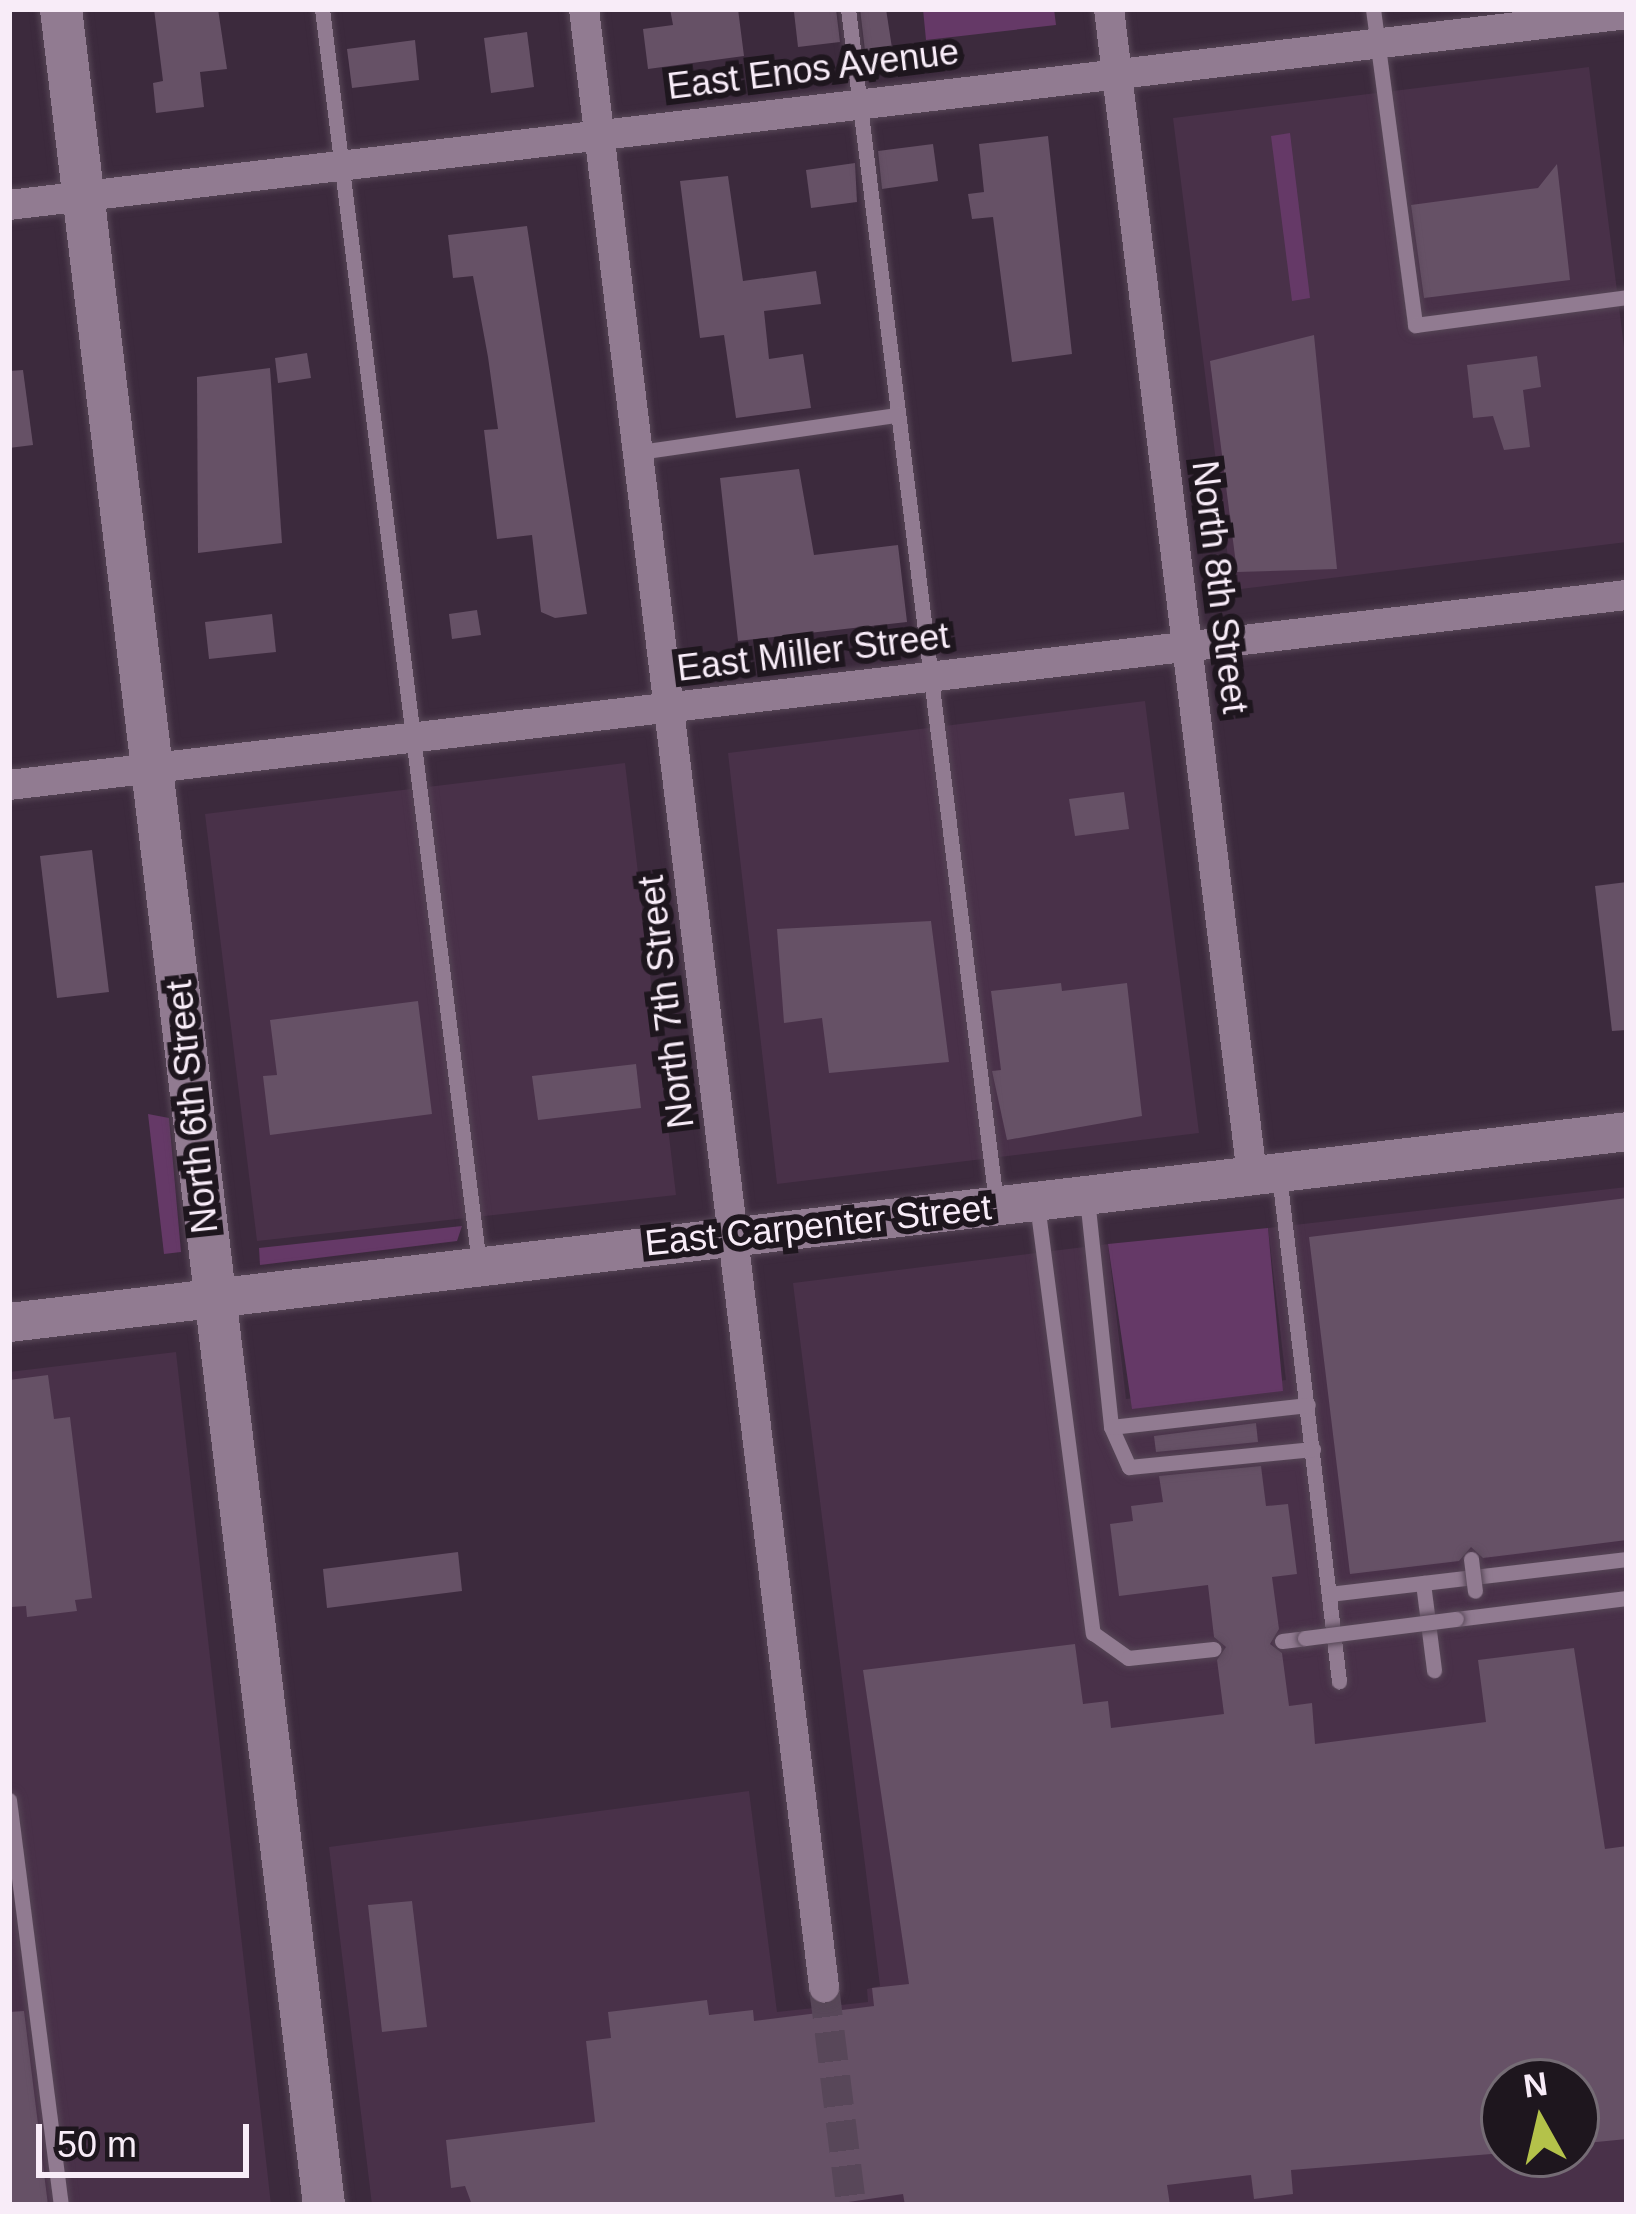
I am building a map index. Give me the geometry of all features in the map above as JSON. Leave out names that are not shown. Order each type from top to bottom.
[{"type":"main road","name":"North 6th Street","points":[[62,9],[324,2205]]},
{"type":"street","name":"North 7th Street","points":[[584,9],[824,1987]]},
{"type":"street","name":"North 8th Street","points":[[1109,9],[1188,647],[1265,1174]]},
{"type":"street","name":"East Enos Avenue","points":[[9,205],[1627,14]]},
{"type":"street","name":"East Miller Street","points":[[9,785],[416,743],[935,674],[1627,595]]},
{"type":"street","name":"East Carpenter Street","points":[[9,1322],[1627,1131]]},
{"type":"lane","points":[[322,9],[479,1265]]},
{"type":"lane","points":[[848,9],[896,416],[935,674],[996,1205]]},
{"type":"lane","points":[[1373,9],[1415,326],[1627,296]]},
{"type":"lane","points":[[639,452],[896,416]]},
{"type":"lane","points":[[1265,1174],[1308,1405],[1339,1681]]},
{"type":"lane","points":[[1087,1196],[1111,1427],[1129,1467],[1312,1449]]},
{"type":"lane","points":[[1037,1201],[1093,1634],[1128,1658],[1214,1649]]},
{"type":"lane","points":[[1111,1427],[1308,1405]]},
{"type":"lane","points":[[1471,1559],[1478,1616]]},
{"type":"lane","points":[[1329,1594],[1627,1559]]},
{"type":"lane","points":[[1423,1583],[1434,1670]]},
{"type":"lane","points":[[1282,1641],[1627,1598]]},
{"type":"lane","points":[[9,1800],[61,2205]]},
{"type":"shaded area","points":[[923,9],[1054,9],[1056,25],[926,40]]},
{"type":"shaded area","points":[[1589,67],[1627,371],[1627,542],[1232,590],[1173,118]]},
{"type":"shaded area","points":[[1290,133],[1310,298],[1292,301],[1271,136]]},
{"type":"shaded area","points":[[1145,701],[1199,1133],[777,1184],[728,753]]},
{"type":"shaded area","points":[[625,763],[676,1195],[257,1241],[205,814]]},
{"type":"shaded area","points":[[148,1114],[169,1118],[181,1252],[164,1254]]},
{"type":"shaded area","points":[[1627,1187],[1627,2205],[372,2205],[329,1847],[749,1791],[777,2012],[868,2002],[867,1989],[880,1986],[793,1283],[1108,1244],[1126,1399],[1286,1380],[1268,1228]]},
{"type":"shaded area","points":[[462,1226],[457,1241],[260,1265],[259,1248]]},
{"type":"shaded area","points":[[1268,1228],[1283,1391],[1132,1409],[1108,1244]]},
{"type":"shaded area","points":[[176,1352],[271,2205],[9,2205],[9,1372]]},
{"type":"building","points":[[154,9],[218,9],[227,69],[200,72],[204,107],[156,113],[153,83],[163,81]]},
{"type":"building","points":[[670,9],[738,9],[744,56],[648,69],[643,29],[673,25]]},
{"type":"building","points":[[836,9],[840,42],[798,47],[794,12]]},
{"type":"building","points":[[860,9],[886,9],[892,48],[865,51]]},
{"type":"building","points":[[527,32],[534,87],[491,93],[484,38]]},
{"type":"building","points":[[415,40],[419,80],[352,88],[347,49]]},
{"type":"building","points":[[1048,136],[1072,354],[1012,362],[993,217],[972,219],[968,194],[984,192],[979,144]]},
{"type":"building","points":[[933,144],[938,181],[882,189],[878,151]]},
{"type":"building","points":[[855,163],[857,202],[811,208],[806,170]]},
{"type":"building","points":[[1557,164],[1570,280],[1424,298],[1411,205],[1538,188]]},
{"type":"building","points":[[728,176],[743,281],[816,271],[821,304],[764,311],[769,359],[803,354],[811,408],[736,418],[724,335],[700,338],[680,181]]},
{"type":"building","points":[[527,226],[587,614],[555,618],[541,612],[532,535],[497,539],[484,430],[498,429],[488,357],[473,276],[453,278],[448,235]]},
{"type":"building","points":[[1314,335],[1337,569],[1237,572],[1210,361]]},
{"type":"building","points":[[307,353],[311,378],[278,383],[275,358]]},
{"type":"building","points":[[1537,356],[1541,387],[1523,390],[1530,447],[1504,450],[1493,416],[1473,418],[1467,365]]},
{"type":"building","points":[[270,368],[282,543],[198,553],[197,377]]},
{"type":"building","points":[[23,370],[33,445],[9,448],[9,371]]},
{"type":"building","points":[[799,469],[814,555],[898,545],[907,622],[738,641],[720,478]]},
{"type":"building","points":[[477,610],[481,635],[452,639],[449,614]]},
{"type":"building","points":[[272,614],[276,652],[209,659],[205,622]]},
{"type":"building","points":[[1124,792],[1129,829],[1075,836],[1069,799]]},
{"type":"building","points":[[92,850],[109,992],[57,998],[40,856]]},
{"type":"building","points":[[1627,882],[1627,1030],[1612,1031],[1595,886]]},
{"type":"building","points":[[931,921],[949,1062],[829,1073],[822,1018],[784,1023],[777,929]]},
{"type":"building","points":[[1061,983],[1062,991],[1127,983],[1142,1116],[1007,1140],[992,1071],[1001,1070],[991,991]]},
{"type":"building","points":[[418,1001],[432,1114],[270,1135],[263,1076],[277,1075],[270,1020]]},
{"type":"building","points":[[636,1064],[641,1108],[538,1120],[532,1076]]},
{"type":"building","points":[[1627,1198],[1627,1540],[1483,1558],[1471,1547],[1459,1561],[1350,1574],[1309,1237]]},
{"type":"building","points":[[48,1375],[54,1419],[70,1417],[92,1598],[75,1600],[77,1611],[27,1617],[26,1606],[11,1607],[9,1592],[9,1380]]},
{"type":"building","points":[[1256,1423],[1258,1442],[1156,1452],[1154,1436]]},
{"type":"building","points":[[1261,1466],[1266,1506],[1288,1504],[1297,1574],[1272,1577],[1279,1629],[1270,1644],[1282,1653],[1289,1706],[1312,1703],[1315,1744],[1486,1722],[1478,1660],[1574,1648],[1605,1849],[1627,1846],[1627,2139],[1600,2142],[1600,2058],[1480,2058],[1480,2155],[1291,2170],[1293,2194],[1254,2199],[1251,2175],[1167,2185],[1170,2205],[905,2205],[903,2194],[828,2205],[472,2205],[465,2186],[451,2188],[446,2140],[595,2122],[586,2041],[611,2038],[608,2012],[707,2000],[709,2015],[753,2010],[754,2021],[874,2006],[872,1988],[909,1984],[863,1670],[1075,1644],[1083,1704],[1108,1701],[1111,1728],[1224,1714],[1217,1660],[1226,1647],[1214,1637],[1208,1585],[1119,1596],[1110,1524],[1133,1521],[1131,1506],[1163,1502],[1159,1476]]},
{"type":"building","points":[[458,1552],[462,1591],[327,1608],[323,1569]]},
{"type":"building","points":[[412,1901],[427,2027],[382,2032],[368,1905]]},
{"type":"building","points":[[24,2011],[48,2205],[9,2205],[9,2012]]},
{"type":"tunnel","points":[[824,1987],[851,2205]]}]
